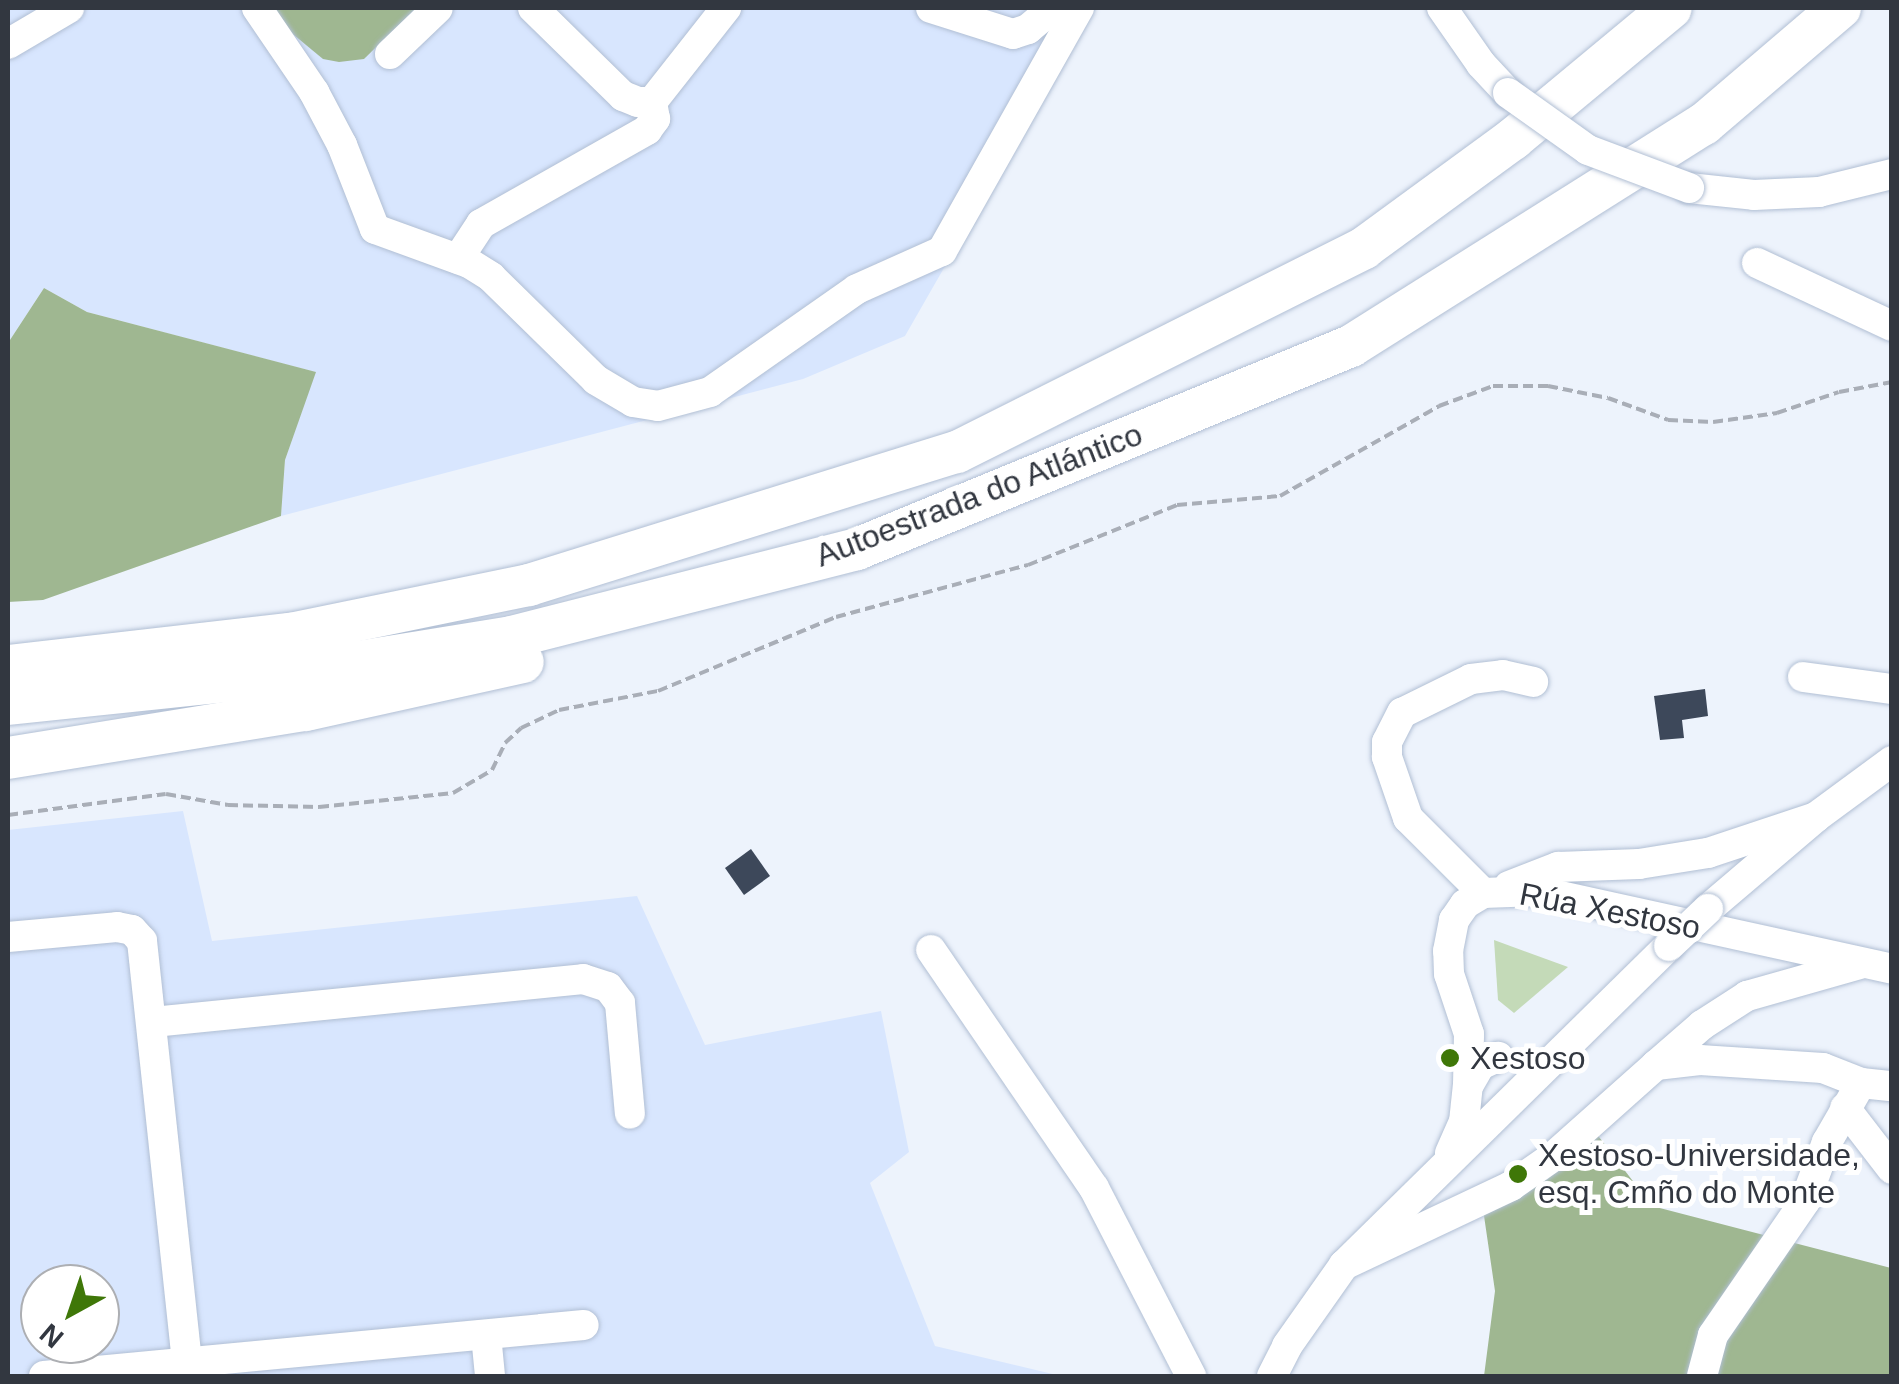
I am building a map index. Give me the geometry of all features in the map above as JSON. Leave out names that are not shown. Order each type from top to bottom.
[{"type":"highway","name":"Autoestrada do Atlántico","points":[[8,666],[290,634],[529,585],[957,452],[1364,248],[1513,139],[1671,8]]},
{"type":"highway","name":"Autoestrada do Atlántico","points":[[8,704],[265,677],[512,637],[857,549],[1351,346],[1704,124],[1840,8]]},
{"type":"highway","points":[[8,758],[306,710],[500,668],[688,620],[857,549]]},
{"type":"street","points":[[8,44],[69,8]]},
{"type":"street","points":[[257,8],[314,92],[342,145],[376,229],[458,258],[491,277],[612,393],[658,406],[710,392],[857,289],[942,251],[1079,8]]},
{"type":"street","points":[[390,54],[438,8]]},
{"type":"street","points":[[534,8],[623,96],[652,102]]},
{"type":"street","points":[[458,258],[481,224],[647,130],[655,119],[652,102],[726,8]]},
{"type":"street","points":[[931,8],[1013,34],[1028,29],[1053,8]]},
{"type":"street","points":[[1442,8],[1481,64],[1508,92],[1588,150],[1689,188],[1754,195],[1819,192],[1892,174]]},
{"type":"street","points":[[1757,263],[1892,326]]},
{"type":"street","points":[[1534,682],[1503,675],[1471,679],[1402,713],[1388,742],[1387,757],[1408,818],[1490,892],[1558,867],[1639,864],[1708,853],[1816,817]]},
{"type":"street","points":[[1802,677],[1892,689]]},
{"type":"street","points":[[1272,1376],[1307,1314],[1344,1265],[1708,909],[1816,817],[1892,761]]},
{"type":"street","name":"Rúa Xestoso","points":[[1445,1166],[1464,1122],[1469,1034],[1449,974],[1450,933],[1465,904],[1490,892],[1538,891],[1878,966]]},
{"type":"street","points":[[8,937],[117,927],[132,930],[142,941],[187,1364]]},
{"type":"street","points":[[931,950],[1094,1188],[1191,1376]]},
{"type":"street","points":[[1344,1265],[1510,1186],[1554,1156],[1702,1025],[1747,996],[1878,966]]},
{"type":"street","points":[[153,1022],[583,979],[608,987],[620,1003],[630,1114]]},
{"type":"street","points":[[1469,1034],[1498,1057],[1522,1067],[1534,1080]]},
{"type":"street","points":[[1489,1124],[1472,1114],[1467,1093],[1480,1064],[1498,1057]]},
{"type":"street","points":[[1656,1065],[1700,1060],[1823,1068],[1853,1096],[1892,1170]]},
{"type":"street","points":[[1702,1376],[1713,1335],[1804,1202],[1827,1142],[1853,1096],[1892,1086]]},
{"type":"street","points":[[44,1376],[584,1325]]},
{"type":"street","points":[[486,1334],[490,1376]]},
{"type":"path","points":[[8,815],[166,794],[228,805],[318,806],[454,794],[492,770],[505,743],[520,728],[559,710],[658,691],[836,617],[1028,565],[1177,505],[1280,496],[1439,406],[1493,386],[1548,386],[1608,398],[1668,420],[1713,422],[1777,414],[1840,392],[1892,382]]},
{"type":"shaded area","points":[[8,8],[1100,8],[1090,13],[905,336],[803,379],[281,516],[285,460],[315,372],[87,312],[44,288],[8,343]]},
{"type":"shaded area","points":[[183,811],[212,941],[637,896],[705,1045],[881,1011],[909,1152],[870,1183],[935,1346],[1061,1376],[8,1376],[8,830]]},
{"type":"green space","points":[[270,8],[416,8],[364,59],[339,62],[323,59],[283,26]]},
{"type":"green space","points":[[44,288],[87,312],[316,372],[285,460],[281,516],[43,600],[8,602],[8,343]]},
{"type":"green space","points":[[1494,940],[1568,967],[1514,1013],[1498,1000]]},
{"type":"green space","points":[[1586,1120],[1652,1206],[1891,1268],[1891,1376],[1484,1376],[1495,1291],[1483,1209],[1548,1179]]},
{"type":"building","points":[[1705,689],[1708,716],[1682,720],[1684,738],[1660,740],[1654,696]]},
{"type":"building","points":[[751,849],[770,876],[744,895],[725,868]]},
{"type":"place","name":"Xestoso","points":[[1450,1058]]},
{"type":"place","name":"Xestoso-Universidade, esq. Cmño do Monte","points":[[1518,1174]]}]
